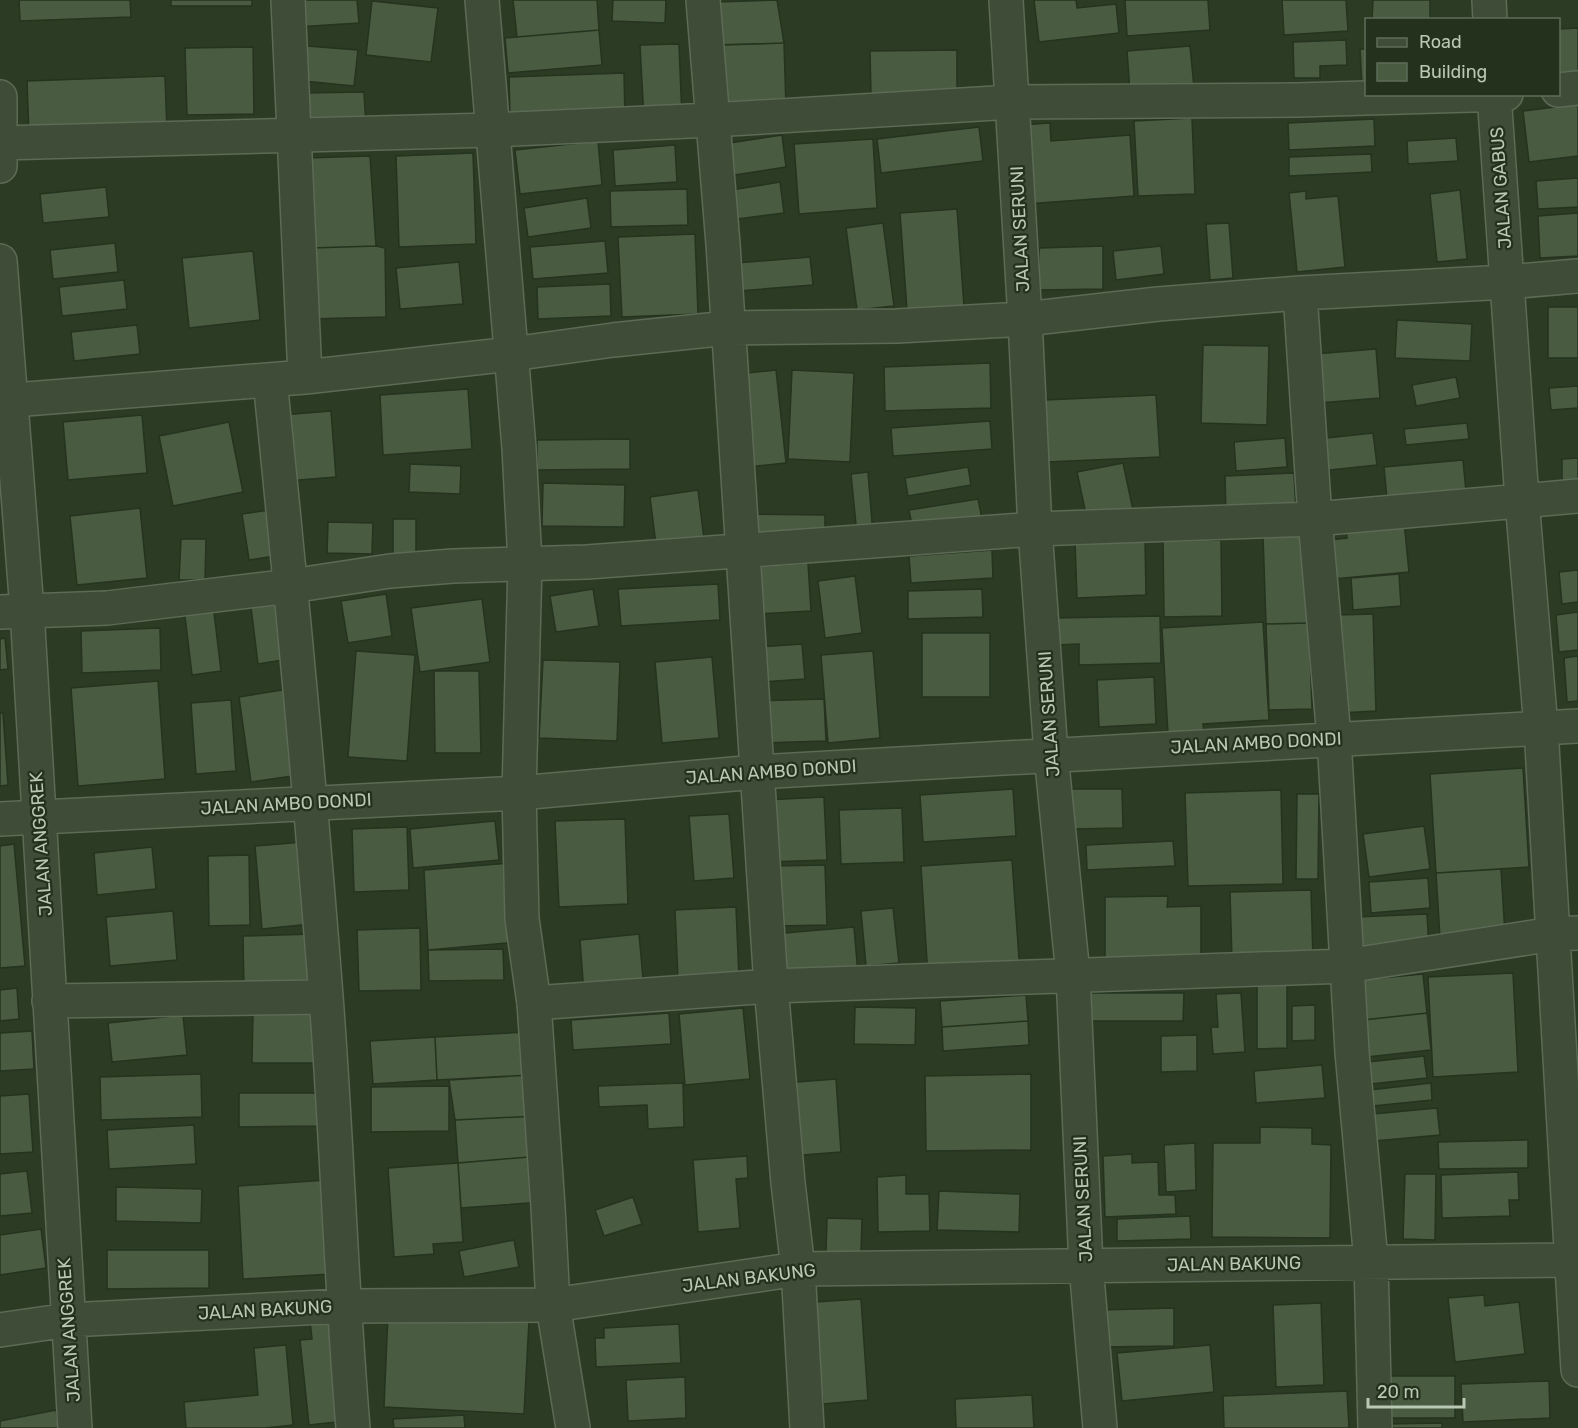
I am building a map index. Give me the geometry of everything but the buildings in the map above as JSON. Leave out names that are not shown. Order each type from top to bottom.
[{"type":"street","points":[[288,0],[305,377]]},
{"type":"street","points":[[483,0],[512,354],[525,563],[519,793],[522,919],[534,1003],[553,1305],[573,1428]]},
{"type":"street","points":[[703,0],[723,244],[771,986],[798,1269],[807,1428]]},
{"type":"street","name":"JALAN SERUNI","points":[[1006,0],[1035,529],[1051,754],[1073,975],[1086,1266],[1100,1428]]},
{"type":"street","points":[[1489,0],[1490,18]]},
{"type":"street","points":[[1560,90],[1578,88]]},
{"type":"street","points":[[0,97],[0,151],[295,134],[492,130],[712,120],[1012,102],[1429,96]]},
{"type":"street","name":"JALAN GABUS","points":[[1498,96],[1507,282],[1522,500],[1541,728],[1566,933],[1572,1260],[1578,1370]]},
{"type":"street","name":"JALAN ANGGREK","points":[[0,261],[14,611],[39,816],[75,1428]]},
{"type":"street","points":[[5,401],[305,377],[728,328],[897,326],[1025,318],[1300,292],[1507,282],[1578,276]]},
{"type":"street","points":[[1300,292],[1315,519],[1334,738],[1352,1052],[1371,1261],[1375,1428]]},
{"type":"street","points":[[270,380],[291,586],[326,997],[343,1306],[353,1428]]},
{"type":"street","points":[[14,611],[107,608],[291,586],[390,571],[525,563],[587,562],[1035,529],[1315,519],[1578,496]]},
{"type":"street","name":"JALAN AMBO DONDI","points":[[0,819],[519,793],[756,772],[1578,726]]},
{"type":"street","points":[[534,1003],[771,986],[1346,966],[1566,933]]},
{"type":"street","points":[[49,1001],[326,997]]},
{"type":"street","name":"JALAN BAKUNG","points":[[0,1330],[68,1320],[343,1306],[553,1305],[798,1269],[1572,1260]]}]
